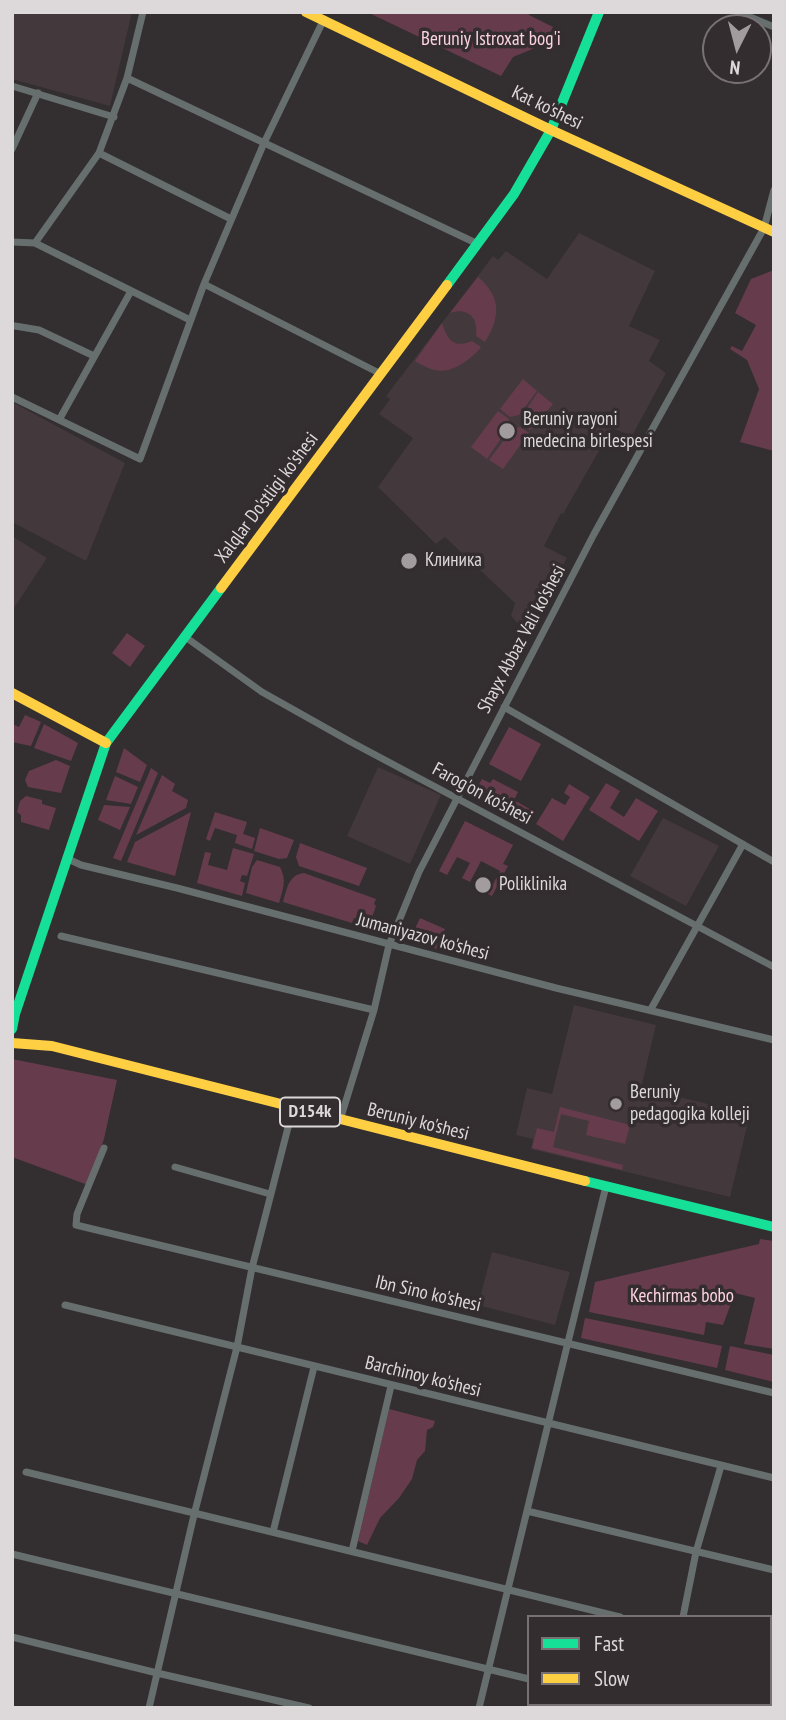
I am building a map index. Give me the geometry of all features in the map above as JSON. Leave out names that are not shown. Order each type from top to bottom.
[{"type":"street","points":[[35,243],[99,153],[127,78],[143,12]]},
{"type":"street","name":"Kat ko'shesi","points":[[306,12],[551,130],[769,230]]},
{"type":"street","name":"Xalqlar Do'stligi ko'shesi","points":[[12,1028],[106,743],[514,194],[551,130],[599,12]]},
{"type":"street","points":[[737,12],[774,27]]},
{"type":"street","points":[[12,397],[140,459],[190,320],[231,219],[264,142],[324,19]]},
{"type":"street","points":[[127,78],[478,244]]},
{"type":"street","points":[[12,86],[114,117]]},
{"type":"street","points":[[12,149],[38,93]]},
{"type":"street","points":[[99,153],[231,219]]},
{"type":"street","name":"Shayx Abbaz Vali ko'shesi","points":[[340,1120],[374,1010],[389,945],[419,872],[598,528],[769,230],[774,190]]},
{"type":"street","points":[[12,242],[35,243],[190,320]]},
{"type":"street","points":[[204,284],[381,374]]},
{"type":"street","points":[[60,420],[131,291]]},
{"type":"street","points":[[15,326],[39,330],[94,356]]},
{"type":"street","name":"Farog'on ko'shesi","points":[[184,636],[262,692],[774,967]]},
{"type":"street","points":[[12,693],[106,743]]},
{"type":"street","points":[[504,707],[774,862]]},
{"type":"street","points":[[650,1009],[743,844]]},
{"type":"street","name":"Jumaniyazov ko'shesi","points":[[66,858],[80,865],[389,945],[774,1040]]},
{"type":"street","points":[[61,936],[374,1010]]},
{"type":"street","name":"Beruniy ko'shesi","points":[[12,1043],[52,1046],[774,1227]]},
{"type":"street","points":[[149,1708],[237,1347],[252,1268],[293,1108]]},
{"type":"street","name":"Ibn Sino ko'shesi","points":[[104,1148],[77,1214],[76,1225],[774,1393]]},
{"type":"street","points":[[175,1167],[271,1194]]},
{"type":"street","points":[[479,1708],[606,1186]]},
{"type":"street","name":"Barchinoy ko'shesi","points":[[65,1305],[774,1479]]},
{"type":"street","points":[[273,1532],[314,1367]]},
{"type":"street","points":[[352,1551],[391,1386]]},
{"type":"street","points":[[683,1615],[696,1552],[720,1466]]},
{"type":"street","points":[[26,1472],[612,1615]]},
{"type":"street","points":[[527,1511],[774,1570]]},
{"type":"street","points":[[12,1554],[527,1678]]},
{"type":"street","points":[[12,1637],[309,1708]]},
{"type":"shaded area","points":[[12,12],[132,12],[110,106],[12,79]]},
{"type":"shaded area","name":"Beruniy rayoni medecina birlespesi","points":[[579,233],[655,271],[629,326],[660,340],[649,361],[666,373],[632,436],[612,428],[563,514],[561,513],[544,546],[567,558],[526,632],[511,616],[515,603],[445,537],[436,544],[378,487],[413,438],[379,414],[390,399],[386,396],[493,256],[498,260],[506,251],[547,279]]},
{"type":"shaded area","points":[[12,402],[125,463],[86,561],[12,522]]},
{"type":"shaded area","points":[[12,536],[47,558],[12,611]]},
{"type":"shaded area","points":[[378,767],[441,795],[410,864],[347,836]]},
{"type":"shaded area","points":[[663,818],[719,846],[686,906],[630,876]]},
{"type":"shaded area","name":"Beruniy pedagogika kolleji","points":[[574,1005],[656,1025],[641,1088],[750,1114],[730,1197],[531,1149],[533,1139],[516,1135],[527,1088],[552,1094]]},
{"type":"shaded area","points":[[492,1252],[570,1272],[555,1325],[478,1305]]},
{"type":"green space","name":"Beruniy Istroxat bog'i","points":[[367,12],[530,12],[529,15],[553,27],[547,43],[513,57],[501,76]]},
{"type":"green space","points":[[774,270],[774,451],[740,442],[759,389],[747,360],[730,349],[732,346],[742,351],[756,325],[735,313],[751,279]]},
{"type":"green space","points":[[478,277],[491,292],[496,307],[494,324],[485,342],[476,336],[476,324],[470,315],[462,311],[450,313]]},
{"type":"green space","points":[[442,323],[446,334],[455,343],[472,341],[481,347],[457,367],[439,371],[415,361]]},
{"type":"green space","points":[[523,379],[537,391],[519,415],[510,417],[500,409]]},
{"type":"green space","points":[[538,392],[553,404],[530,430],[522,424],[521,417]]},
{"type":"green space","points":[[498,411],[509,419],[510,425],[487,459],[471,447]]},
{"type":"green space","points":[[520,427],[529,433],[503,469],[489,460],[513,428]]},
{"type":"green space","points":[[127,633],[145,646],[130,667],[112,653]]},
{"type":"green space","points":[[25,715],[41,722],[31,746],[12,742],[12,724],[19,727]]},
{"type":"green space","points":[[44,724],[78,743],[71,761],[34,748]]},
{"type":"green space","points":[[509,727],[541,744],[521,781],[489,764]]},
{"type":"green space","points":[[124,748],[147,765],[140,782],[116,772]]},
{"type":"green space","points":[[56,760],[70,766],[61,793],[28,787],[25,780],[29,771]]},
{"type":"green space","points":[[151,768],[158,773],[121,861],[113,858]]},
{"type":"green space","points":[[162,775],[175,784],[172,791],[188,800],[186,808],[136,835]]},
{"type":"green space","points":[[115,776],[138,787],[131,804],[106,800]]},
{"type":"green space","points":[[482,779],[490,783],[493,779],[518,792],[514,800],[535,812],[526,827],[472,797]]},
{"type":"green space","points":[[606,783],[620,791],[610,808],[624,817],[636,798],[658,811],[639,841],[589,810]]},
{"type":"green space","points":[[569,784],[590,797],[563,841],[536,824],[552,798],[565,805],[570,797],[564,793]]},
{"type":"green space","points":[[26,796],[42,800],[42,804],[56,808],[49,830],[21,822],[21,815],[17,812],[20,801]]},
{"type":"green space","points":[[104,805],[130,807],[120,830],[98,820]]},
{"type":"green space","points":[[191,812],[175,876],[127,862],[135,842]]},
{"type":"green space","points":[[215,812],[247,822],[243,834],[255,838],[252,849],[235,843],[237,835],[215,828],[210,841],[206,839]]},
{"type":"green space","points":[[465,821],[513,845],[503,864],[508,866],[492,896],[488,894],[500,871],[481,861],[470,882],[462,878],[470,863],[457,857],[447,875],[439,871]]},
{"type":"green space","points":[[260,828],[294,840],[287,858],[279,859],[254,851]]},
{"type":"green space","points":[[300,843],[367,868],[359,886],[299,866],[296,857]]},
{"type":"green space","points":[[233,848],[254,854],[247,876],[242,875],[240,881],[245,883],[242,896],[197,883],[205,852],[211,853],[208,865],[227,870]]},
{"type":"green space","points":[[257,860],[280,867],[284,880],[279,903],[246,893],[252,867]]},
{"type":"green space","points":[[304,873],[376,899],[371,920],[354,918],[352,923],[283,902],[291,880]]},
{"type":"green space","points":[[420,918],[445,929],[437,949],[420,944],[422,938],[412,935]]},
{"type":"green space","points":[[12,1059],[117,1080],[104,1139],[88,1185],[12,1157]]},
{"type":"green space","points":[[560,1107],[630,1125],[625,1144],[586,1135],[589,1121],[561,1114],[553,1147],[623,1165],[622,1170],[532,1148],[537,1128],[554,1132]]},
{"type":"green space","name":"Kechirmas bobo","points":[[760,1239],[774,1241],[774,1349],[744,1344],[755,1298],[735,1293],[723,1325],[706,1322],[704,1335],[589,1312],[595,1282],[759,1244]]},
{"type":"green space","points":[[585,1318],[722,1346],[717,1368],[581,1338]]},
{"type":"green space","points":[[730,1346],[774,1355],[774,1382],[725,1370]]},
{"type":"green space","points":[[389,1409],[435,1421],[433,1427],[427,1430],[425,1451],[417,1460],[412,1479],[380,1518],[367,1545],[358,1541]]},
{"type":"traffic: fast","points":[[447,285],[514,194],[551,130],[599,12]]},
{"type":"traffic: fast","points":[[12,1029],[106,743],[221,588]]},
{"type":"traffic: fast","points":[[585,1181],[774,1227]]},
{"type":"traffic: slow","points":[[306,12],[551,130],[774,232]]},
{"type":"traffic: slow","points":[[221,588],[447,285]]},
{"type":"traffic: slow","points":[[12,693],[106,743]]},
{"type":"traffic: slow","points":[[12,1043],[52,1046],[585,1181]]},
{"type":"place","name":"Beruniy rayoni medecina birlespesi","points":[[507,431]]},
{"type":"place","name":"Клиника","points":[[409,561]]},
{"type":"place","name":"Poliklinika","points":[[483,885]]},
{"type":"place","name":"Beruniy pedagogika kolleji","points":[[616,1104]]}]
